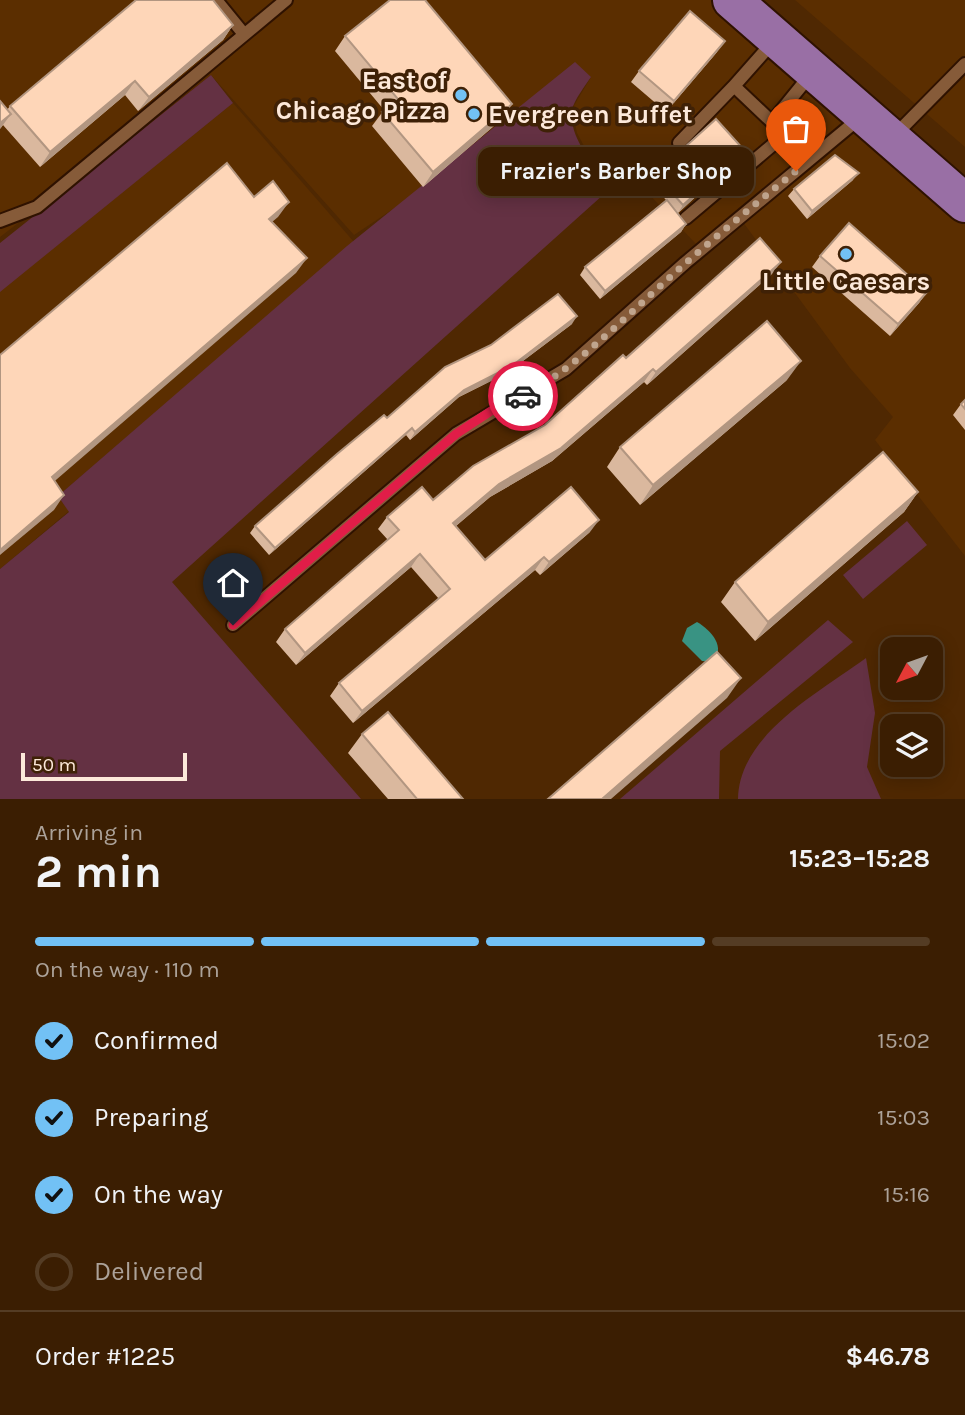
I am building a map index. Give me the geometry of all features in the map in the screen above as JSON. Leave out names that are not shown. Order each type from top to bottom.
[{"type":"main road","points":[[732,0],[965,203]]},
{"type":"lane","points":[[216,0],[243,33]]},
{"type":"lane","points":[[0,221],[37,206],[286,0]]},
{"type":"lane","points":[[679,144],[776,38]]},
{"type":"lane","points":[[233,625],[456,434],[566,369],[685,263],[965,64]]},
{"type":"lane","points":[[772,122],[814,71]]},
{"type":"lane","points":[[686,218],[782,137],[772,122],[734,86]]},
{"type":"shaded area","points":[[0,0],[732,0],[965,203],[965,556],[875,440],[893,417],[850,368],[737,214],[696,244],[629,173],[613,186],[597,170],[577,133],[572,109],[591,77],[354,235],[211,75],[0,237]]},
{"type":"shaded area","points":[[795,0],[965,0],[965,147]]},
{"type":"shaded area","points":[[575,62],[591,77],[573,106],[574,131],[592,162],[613,186],[172,582],[361,799],[0,799],[0,569],[69,512],[58,496],[347,246]]},
{"type":"shaded area","points":[[211,75],[233,103],[0,292],[0,243]]},
{"type":"shaded area","points":[[233,103],[354,242],[58,496],[69,511],[0,569],[0,291]]},
{"type":"shaded area","points":[[907,521],[927,545],[863,599],[843,575]]},
{"type":"shaded area","points":[[828,620],[853,642],[720,751],[719,799],[620,799]]},
{"type":"shaded area","points":[[866,658],[875,713],[867,767],[881,799],[738,799],[742,776],[752,754],[767,735],[806,700]]},
{"type":"water","points":[[697,622],[712,634],[718,645],[716,657],[712,662],[702,661],[682,641],[687,628]]},
{"type":"building","points":[[136,0],[213,0],[233,25],[149,97],[135,81],[50,152],[10,106]]},
{"type":"building","points":[[390,0],[425,0],[512,104],[433,172],[382,112],[398,99],[345,36]]},
{"type":"building","points":[[690,11],[725,41],[674,101],[639,71]]},
{"type":"building","points":[[0,101],[11,114],[0,123]]},
{"type":"building","points":[[716,119],[744,150],[683,205],[655,174]]},
{"type":"building","points":[[835,155],[859,173],[812,211],[794,189]]},
{"type":"building","points":[[227,163],[254,197],[273,181],[289,202],[269,219],[307,258],[52,477],[64,495],[0,550],[0,355]]},
{"type":"building","points":[[667,200],[686,224],[605,291],[585,267]]},
{"type":"building","points":[[849,223],[927,292],[898,324],[820,256]]},
{"type":"building","points":[[760,238],[781,262],[656,372],[653,369],[561,448],[499,484],[453,523],[485,560],[571,487],[599,520],[549,562],[544,557],[362,711],[339,683],[450,589],[420,554],[305,653],[285,629],[399,530],[387,517],[422,487],[433,500],[473,466],[545,425],[623,355],[626,358]]},
{"type":"building","points":[[558,294],[577,316],[513,365],[464,390],[415,432],[412,428],[275,548],[255,526],[337,454],[384,415],[387,418],[445,367],[491,345]]},
{"type":"building","points":[[767,321],[801,361],[653,485],[620,447]]},
{"type":"building","points":[[883,452],[918,492],[768,622],[735,582]]},
{"type":"building","points":[[717,652],[741,678],[602,799],[548,799]]},
{"type":"building","points":[[388,712],[463,799],[417,799],[362,734]]},
{"type":"way so far","points":[[523,396],[566,369],[685,263],[796,171]]},
{"type":"place","name":"East of Chicago Pizza","points":[[461,95]]},
{"type":"place","name":"Evergreen Buffet","points":[[474,114]]},
{"type":"place","name":"Frazier's Barber Shop","points":[[796,171]]},
{"type":"place","name":"Little Caesars","points":[[846,254]]},
{"type":"route","points":[[233,625],[456,434],[491,411],[523,396]]}]
